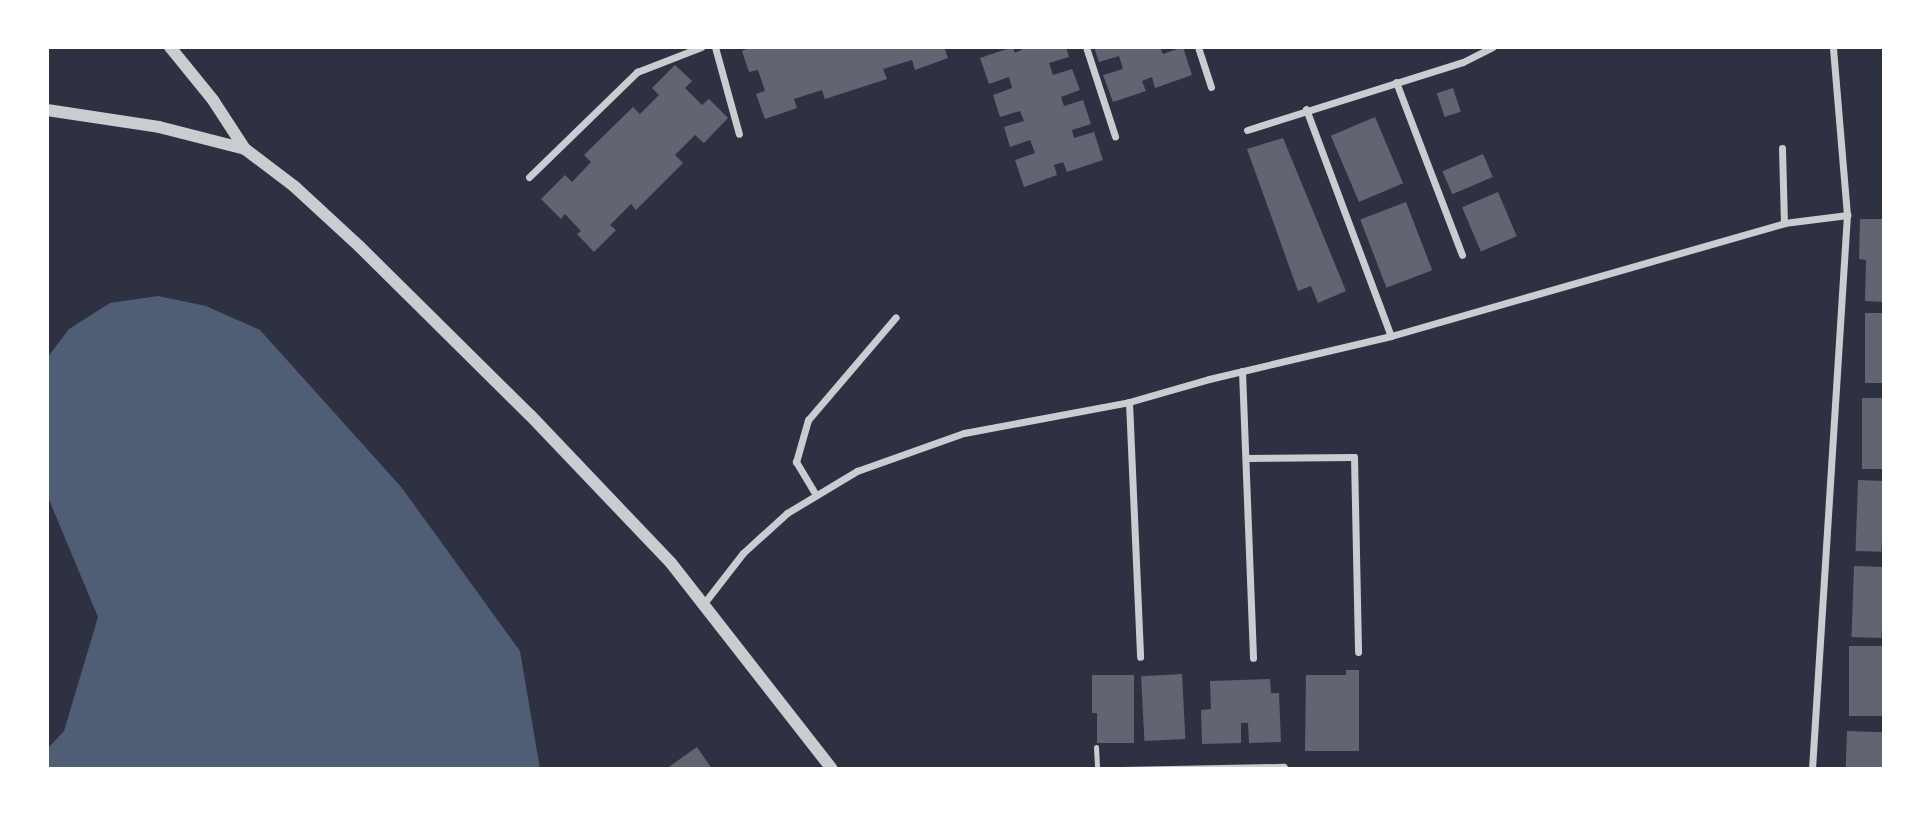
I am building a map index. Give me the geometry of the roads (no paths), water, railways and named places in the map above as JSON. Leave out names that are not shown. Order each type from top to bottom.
[{"type":"street","points":[[170,47],[213,100],[245,149],[295,187],[360,247],[530,415],[705,602],[832,769]]},
{"type":"street","points":[[529,177],[637,72],[701,47]]},
{"type":"street","points":[[715,47],[739,134]]},
{"type":"street","points":[[1086,47],[1115,136]]},
{"type":"street","points":[[1198,47],[1211,87]]},
{"type":"street","points":[[1247,130],[1306,109],[1463,62],[1492,47]]},
{"type":"street","points":[[1812,769],[1847,215],[1833,47]]},
{"type":"street","points":[[1396,82],[1462,255]]},
{"type":"street","points":[[1306,109],[1391,336]]},
{"type":"street","points":[[47,110],[159,127],[245,149]]},
{"type":"street","points":[[1782,148],[1784,223]]},
{"type":"street","points":[[705,602],[743,552],[787,513],[857,471],[964,433],[1129,402],[1242,371],[1391,336],[1784,223],[1847,215]]},
{"type":"street","points":[[816,495],[796,462],[808,420],[896,317]]},
{"type":"street","points":[[1242,371],[1253,658]]},
{"type":"street","points":[[1129,402],[1140,657]]},
{"type":"street","points":[[1246,458],[1354,457],[1358,652]]},
{"type":"lane","points":[[1096,747],[1097,769]]},
{"type":"lane","points":[[1121,769],[1284,766],[1287,769]]},
{"type":"water","points":[[158,296],[206,306],[260,330],[402,488],[520,651],[540,769],[47,769],[47,749],[64,731],[98,617],[47,495],[47,358],[69,329],[110,303]]}]
